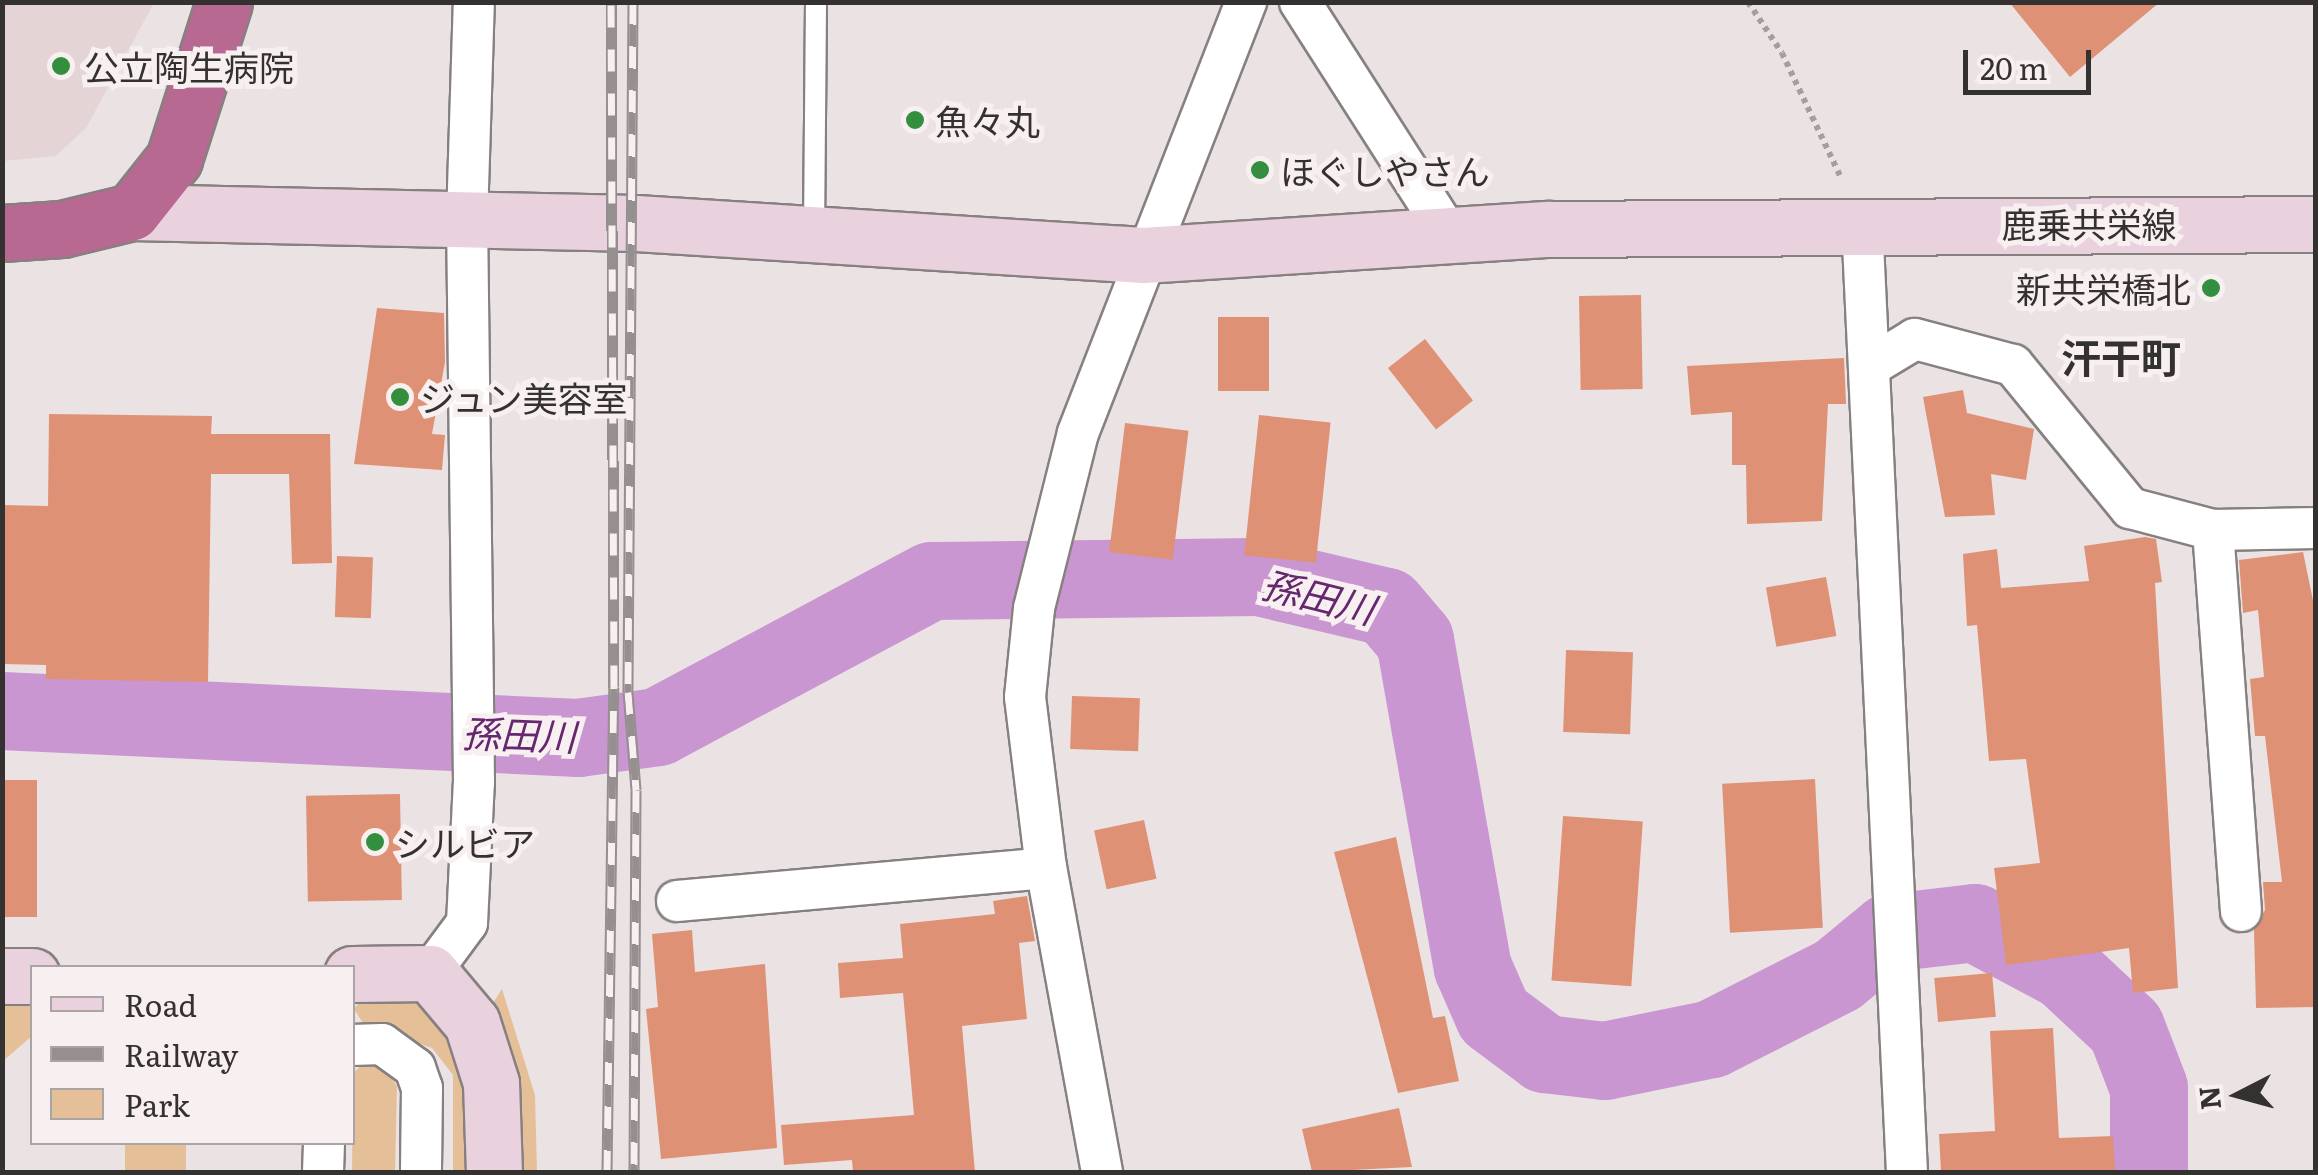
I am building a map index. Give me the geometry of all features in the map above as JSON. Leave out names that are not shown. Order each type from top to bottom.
[{"type":"highway","points":[[2,233],[62,230],[132,212],[174,159],[224,2]]},
{"type":"street","points":[[430,972],[467,923],[474,782],[470,716],[467,220],[474,2]]},
{"type":"street","points":[[1102,1172],[1046,868],[1025,697],[1034,608],[1078,433],[1143,255],[1246,2]]},
{"type":"street","points":[[1300,2],[1447,232]]},
{"type":"street","name":"鹿乗共栄線","points":[[132,212],[467,220],[1143,255],[1447,232],[1862,222],[2316,224]]},
{"type":"street","points":[[1862,222],[1872,365],[1907,1172]]},
{"type":"street","points":[[1872,365],[1915,339],[2013,365],[2130,508],[2213,530],[2316,528]]},
{"type":"street","points":[[2213,530],[2241,911]]},
{"type":"street","points":[[677,900],[1046,868]]},
{"type":"street","points":[[355,974],[430,972]]},
{"type":"street","points":[[430,972],[472,1024],[490,1084],[494,1172]]},
{"type":"street","points":[[2,976],[30,976]]},
{"type":"street","points":[[355,1045],[382,1044],[415,1068],[422,1088],[421,1172]]},
{"type":"street","points":[[322,1172],[324,1145]]},
{"type":"lane","points":[[814,235],[816,2]]},
{"type":"path","points":[[1748,2],[1782,53],[1862,222]]},
{"type":"shaded area","name":"公立陶生病院","points":[[2,3],[154,3],[86,128],[56,156],[3,161]]},
{"type":"green space","points":[[502,989],[535,1095],[537,1172],[514,1172],[484,1017]]},
{"type":"green space","points":[[393,991],[450,1019],[474,1069],[476,1172],[453,1172],[453,1075],[432,1048],[364,1025],[355,1008],[365,995]]},
{"type":"green space","points":[[2,1001],[30,1001],[30,1038],[3,1061]]},
{"type":"green space","points":[[365,1062],[380,1062],[397,1086],[395,1172],[352,1172],[355,1071]]},
{"type":"green space","points":[[125,1145],[186,1145],[186,1172],[125,1172]]},
{"type":"building","points":[[2009,2],[2160,2],[2070,77]]},
{"type":"building","points":[[1641,295],[1643,389],[1581,390],[1579,296]]},
{"type":"building","points":[[377,308],[444,313],[445,362],[432,434],[445,435],[442,470],[354,464]]},
{"type":"building","points":[[1218,317],[1269,317],[1269,391],[1218,391]]},
{"type":"building","points":[[1425,339],[1473,400],[1436,429],[1388,368]]},
{"type":"building","points":[[1844,358],[1846,404],[1828,404],[1822,521],[1747,524],[1746,465],[1732,465],[1732,412],[1691,415],[1687,366]]},
{"type":"building","points":[[1963,390],[1967,413],[2034,429],[2026,480],[1991,474],[1995,515],[1945,517],[1923,397]]},
{"type":"building","points":[[49,414],[212,416],[211,434],[330,434],[332,563],[292,564],[289,474],[211,474],[208,682],[46,679],[46,665],[2,664],[2,505],[48,506]]},
{"type":"building","points":[[1259,415],[1331,423],[1316,563],[1244,555]]},
{"type":"building","points":[[1125,423],[1189,431],[1173,560],[1109,552]]},
{"type":"building","points":[[2145,537],[2156,539],[2162,582],[2155,583],[2178,988],[2133,993],[2129,948],[2006,965],[1994,868],[2040,863],[2026,759],[1989,761],[1977,625],[1967,626],[1963,554],[1997,549],[2001,588],[2089,581],[2084,546]]},
{"type":"building","points":[[2303,552],[2316,615],[2316,1007],[2256,1008],[2254,930],[2265,910],[2263,882],[2282,882],[2265,736],[2255,736],[2250,679],[2264,677],[2258,610],[2243,613],[2239,560]]},
{"type":"building","points":[[337,556],[373,557],[371,618],[335,617]]},
{"type":"building","points":[[1826,577],[1836,636],[1776,647],[1766,588]]},
{"type":"building","points":[[1566,650],[1633,652],[1630,734],[1563,732]]},
{"type":"building","points":[[1072,696],[1140,698],[1138,751],[1070,749]]},
{"type":"building","points":[[1815,779],[1823,928],[1730,933],[1722,784]]},
{"type":"building","points":[[2,780],[37,780],[37,917],[2,917]]},
{"type":"building","points":[[400,794],[402,900],[308,902],[306,796]]},
{"type":"building","points":[[1563,816],[1643,822],[1631,986],[1551,981]]},
{"type":"building","points":[[1144,820],[1156,879],[1107,889],[1094,831]]},
{"type":"building","points":[[1396,837],[1433,1018],[1445,1016],[1459,1081],[1398,1093],[1334,852]]},
{"type":"building","points":[[1027,896],[1035,941],[1019,943],[1027,1019],[962,1026],[975,1172],[853,1172],[852,1160],[784,1165],[781,1125],[914,1115],[903,993],[840,998],[838,963],[903,958],[900,924],[995,914],[993,901]]},
{"type":"building","points":[[692,930],[695,972],[765,964],[777,1148],[661,1159],[646,1009],[658,1007],[652,934]]},
{"type":"building","points":[[1992,973],[1996,1017],[1938,1022],[1934,978]]},
{"type":"building","points":[[2053,1028],[2059,1138],[2113,1136],[2115,1172],[1941,1172],[1939,1134],[1995,1131],[1990,1031]]},
{"type":"building","points":[[1399,1108],[1412,1167],[1312,1172],[1302,1129]]},
{"type":"waterway","name":"孫田川","points":[[2,711],[578,738],[658,727],[932,581],[1259,577],[1387,607],[1415,640],[1473,968],[1494,1016],[1545,1054],[1605,1061],[1712,1039],[1838,975],[1889,933],[1975,923],[2065,971],[2126,1028],[2149,1088],[2149,1172]]},
{"type":"railway","points":[[607,1172],[614,687],[611,2]]},
{"type":"railway","points":[[633,2],[628,692],[636,790],[634,1172]]},
{"type":"place","name":"公立陶生病院","points":[[61,66]]},
{"type":"place","name":"魚々丸","points":[[915,120]]},
{"type":"place","name":"ほぐしやさん","points":[[1260,170]]},
{"type":"place","name":"新共栄橋北","points":[[2211,288]]},
{"type":"place","name":"ジュン美容室","points":[[400,397]]},
{"type":"place","name":"シルビア","points":[[375,842]]},
{"type":"district","name":"汗干町","points":[[2121,356]]}]
